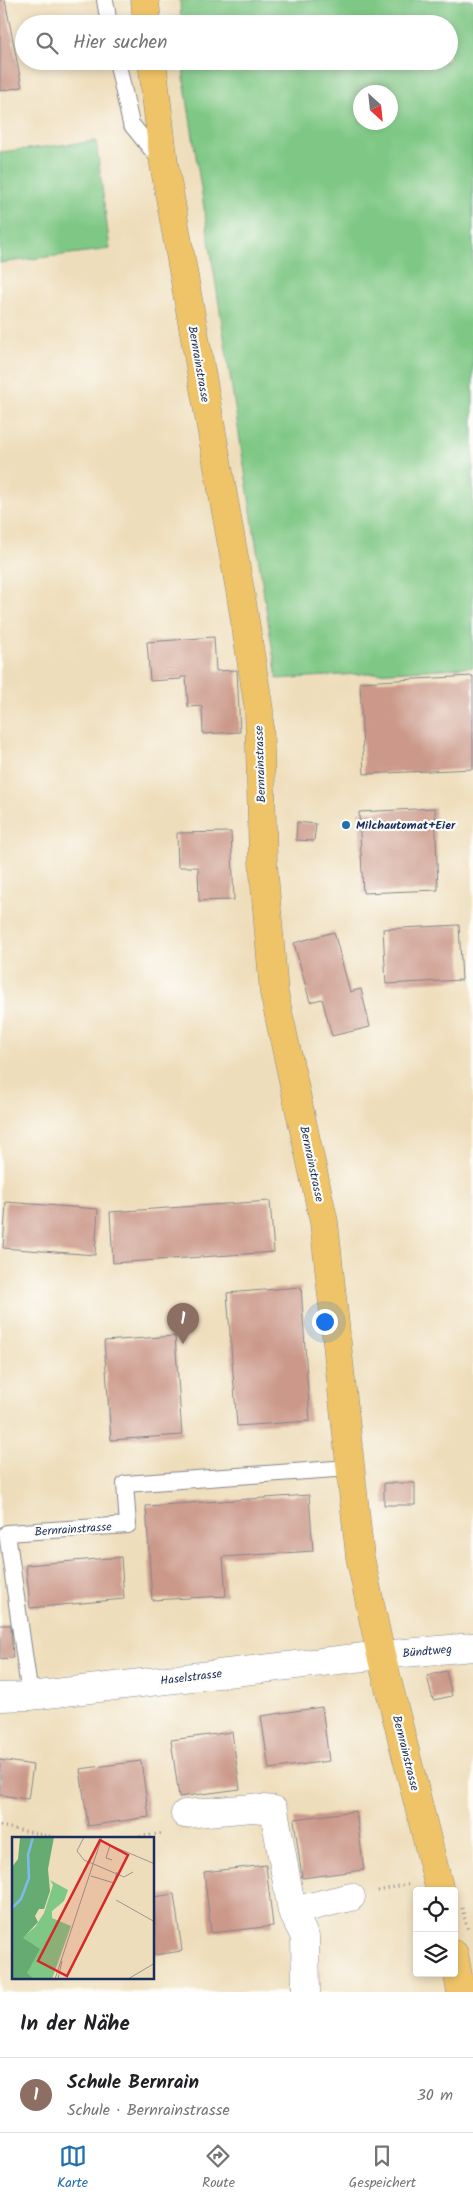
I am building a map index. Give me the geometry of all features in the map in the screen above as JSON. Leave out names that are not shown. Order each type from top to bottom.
[{"type":"main road","points":[[145,0],[146,15]]},
{"type":"main road","name":"Bernrainstrasse","points":[[153,70],[164,164],[241,596],[259,710],[263,862],[274,993],[324,1222],[349,1468],[360,1556],[381,1655],[438,1884]]},
{"type":"main road","points":[[458,1976],[461,1992]]},
{"type":"street","name":"Bündtweg","points":[[381,1655],[473,1646]]},
{"type":"street","name":"Haselstrasse","points":[[0,1697],[30,1696],[381,1655]]},
{"type":"street","points":[[185,1814],[252,1808],[274,1810],[292,1911],[305,1937],[306,1992]]},
{"type":"street","points":[[292,1911],[351,1897]]},
{"type":"lane","points":[[105,0],[108,15]]},
{"type":"lane","points":[[119,70],[131,124],[164,164]]},
{"type":"lane","name":"Bernrainstrasse","points":[[30,1696],[7,1534],[128,1524],[124,1484],[349,1468]]},
{"type":"path","points":[[0,1826],[53,1837]]},
{"type":"path","points":[[351,1897],[438,1884]]},
{"type":"green space","points":[[180,0],[473,0],[473,667],[277,679],[184,70],[458,70],[458,15],[181,15]]},
{"type":"green space","points":[[96,141],[110,249],[0,263],[0,152]]},
{"type":"building","points":[[0,0],[5,0],[15,51],[15,70],[19,70],[22,87],[0,91]]},
{"type":"building","points":[[214,637],[216,671],[237,670],[240,732],[203,734],[202,706],[188,707],[186,677],[150,681],[147,642]]},
{"type":"building","points":[[473,676],[473,769],[364,774],[360,682]]},
{"type":"building","points":[[435,808],[438,890],[363,893],[359,812]]},
{"type":"building","points":[[297,822],[316,824],[314,841],[296,840]]},
{"type":"building","points":[[231,832],[234,900],[199,901],[198,867],[178,867],[177,833]]},
{"type":"building","points":[[459,925],[462,980],[386,984],[383,929]]},
{"type":"building","points":[[334,932],[350,992],[361,989],[370,1027],[332,1036],[322,999],[310,1002],[294,943]]},
{"type":"building","points":[[270,1201],[274,1252],[113,1263],[110,1212]]},
{"type":"building","points":[[6,1202],[98,1209],[95,1255],[3,1248]]},
{"type":"building","points":[[301,1287],[310,1421],[237,1426],[227,1293]]},
{"type":"building","points":[[175,1336],[182,1435],[111,1440],[104,1341]]},
{"type":"building","points":[[384,1483],[415,1483],[415,1505],[384,1505]]},
{"type":"building","points":[[309,1495],[313,1551],[223,1557],[226,1596],[152,1600],[146,1506]]},
{"type":"building","points":[[121,1557],[124,1599],[30,1608],[26,1565]]},
{"type":"building","points":[[0,1625],[11,1625],[13,1658],[0,1659]]},
{"type":"building","points":[[446,1671],[452,1696],[433,1700],[427,1676]]},
{"type":"building","points":[[322,1707],[329,1761],[269,1769],[261,1716]]},
{"type":"building","points":[[232,1732],[240,1789],[179,1797],[171,1740]]},
{"type":"building","points":[[0,1760],[33,1765],[28,1799],[0,1795]]},
{"type":"building","points":[[141,1761],[149,1817],[88,1826],[80,1769]]},
{"type":"building","points":[[356,1811],[364,1870],[302,1878],[294,1819]]},
{"type":"building","points":[[266,1865],[273,1926],[211,1933],[204,1872]]},
{"type":"building","points":[[174,1894],[182,1951],[155,1955],[155,1897]]},
{"type":"place","name":"Milchautomat+Eier","points":[[346,825]]},
{"type":"place","name":"Schule Bernrain","points":[[183,1344]]}]
